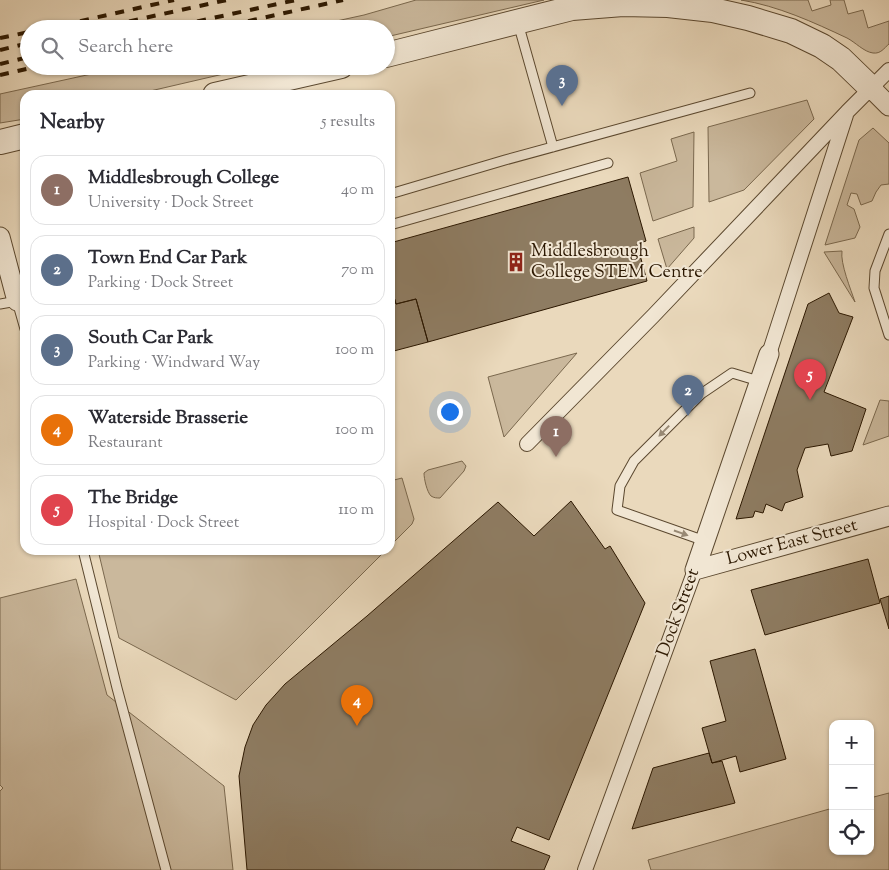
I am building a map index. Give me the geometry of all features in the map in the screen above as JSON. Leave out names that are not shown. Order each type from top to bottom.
[{"type":"street","points":[[395,53],[572,8],[669,2],[748,18],[791,31],[822,46],[841,59],[889,106]]},
{"type":"street","points":[[527,444],[889,70]]},
{"type":"street","points":[[237,90],[302,75]]},
{"type":"street","points":[[769,354],[847,112]]},
{"type":"street","points":[[0,142],[20,137]]},
{"type":"street","points":[[0,237],[14,301]]},
{"type":"street","name":"Dock Street","points":[[585,870],[695,570],[769,354]]},
{"type":"street","name":"Lower East Street","points":[[695,570],[889,516]]},
{"type":"lane","points":[[518,22],[553,147]]},
{"type":"lane","points":[[395,193],[505,160],[750,93]]},
{"type":"lane","points":[[395,224],[608,163]]},
{"type":"lane","points":[[889,235],[875,272],[874,288],[889,335]]},
{"type":"lane","points":[[14,301],[20,316]]},
{"type":"lane","points":[[705,541],[617,510],[620,486],[634,461],[701,394],[732,373],[759,381]]},
{"type":"lane","points":[[84,555],[117,688],[166,870]]},
{"type":"shaded area","points":[[416,0],[544,0],[395,35],[395,20],[341,20]]},
{"type":"shaded area","points":[[741,0],[808,0],[812,11],[831,5],[830,0],[844,0],[848,14],[863,10],[868,28],[889,21],[889,44],[878,53],[873,53],[863,49],[847,38],[782,10]]},
{"type":"shaded area","points":[[87,75],[219,75],[155,90],[20,90],[20,120],[0,123],[0,94]]},
{"type":"shaded area","points":[[807,100],[814,119],[744,190],[709,202],[708,127]]},
{"type":"shaded area","points":[[873,128],[889,143],[889,184],[881,185],[872,201],[861,205],[857,194],[851,193],[847,205],[854,209],[860,227],[855,238],[825,245],[859,140]]},
{"type":"shaded area","points":[[694,132],[693,207],[653,221],[640,173],[677,161],[671,139]]},
{"type":"shaded area","points":[[694,227],[694,238],[667,269],[658,239]]},
{"type":"shaded area","points":[[842,251],[844,269],[855,302],[824,252]]},
{"type":"shaded area","points":[[577,353],[504,437],[488,377]]},
{"type":"shaded area","points":[[880,400],[889,401],[889,436],[863,445]]},
{"type":"shaded area","points":[[462,461],[466,466],[464,471],[440,498],[431,496],[428,492],[424,473],[428,470]]},
{"type":"shaded area","points":[[402,478],[414,519],[412,524],[395,541],[395,480]]},
{"type":"shaded area","points":[[99,555],[381,555],[236,700],[119,638]]},
{"type":"shaded area","points":[[76,579],[107,695],[224,786],[233,870],[0,870],[0,791],[3,788],[0,785],[0,598]]},
{"type":"shaded area","points":[[889,793],[889,870],[651,870],[648,860],[829,809],[829,855],[874,855],[874,797]]},
{"type":"building","name":"Middlesbrough College STEM Centre","points":[[628,177],[646,241],[637,244],[647,281],[428,342],[416,299],[396,304],[395,242]]},
{"type":"building","points":[[829,293],[839,313],[853,317],[824,392],[866,409],[852,451],[831,456],[828,444],[805,448],[797,470],[803,497],[785,503],[782,511],[766,504],[763,513],[755,511],[753,517],[736,519],[808,304]]},
{"type":"building","points":[[416,299],[428,342],[395,351],[395,300],[396,304]]},
{"type":"building","points":[[571,501],[605,549],[610,546],[645,603],[549,840],[517,827],[511,841],[550,856],[544,870],[247,870],[239,776],[245,747],[253,725],[266,705],[285,684],[367,616],[498,502],[534,536]]},
{"type":"building","points":[[868,559],[880,603],[765,635],[751,590]]},
{"type":"building","points":[[889,596],[889,629],[880,599]]},
{"type":"building","points":[[755,649],[786,759],[740,772],[736,756],[712,763],[702,728],[726,721],[710,661]]},
{"type":"building","points":[[709,753],[712,763],[722,761],[735,803],[632,829],[653,768]]},
{"type":"railway","points":[[85,20],[174,0]]},
{"type":"railway","points":[[135,20],[227,0]]},
{"type":"railway","points":[[204,20],[296,0]]},
{"type":"railway","points":[[253,20],[343,0]]},
{"type":"railway","points":[[0,38],[20,34]]},
{"type":"railway","points":[[0,50],[20,45]]},
{"type":"railway","points":[[0,64],[20,59]]},
{"type":"railway","points":[[0,75],[20,70]]},
{"type":"place","name":"South Car Park","points":[[562,106]]},
{"type":"place","name":"Middlesbrough College STEM Centre","points":[[516,262]]},
{"type":"place","name":"The Bridge","points":[[810,400]]},
{"type":"place","name":"Town End Car Park","points":[[688,416]]},
{"type":"place","name":"Middlesbrough College","points":[[556,457]]},
{"type":"place","name":"Waterside Brasserie","points":[[357,726]]}]
